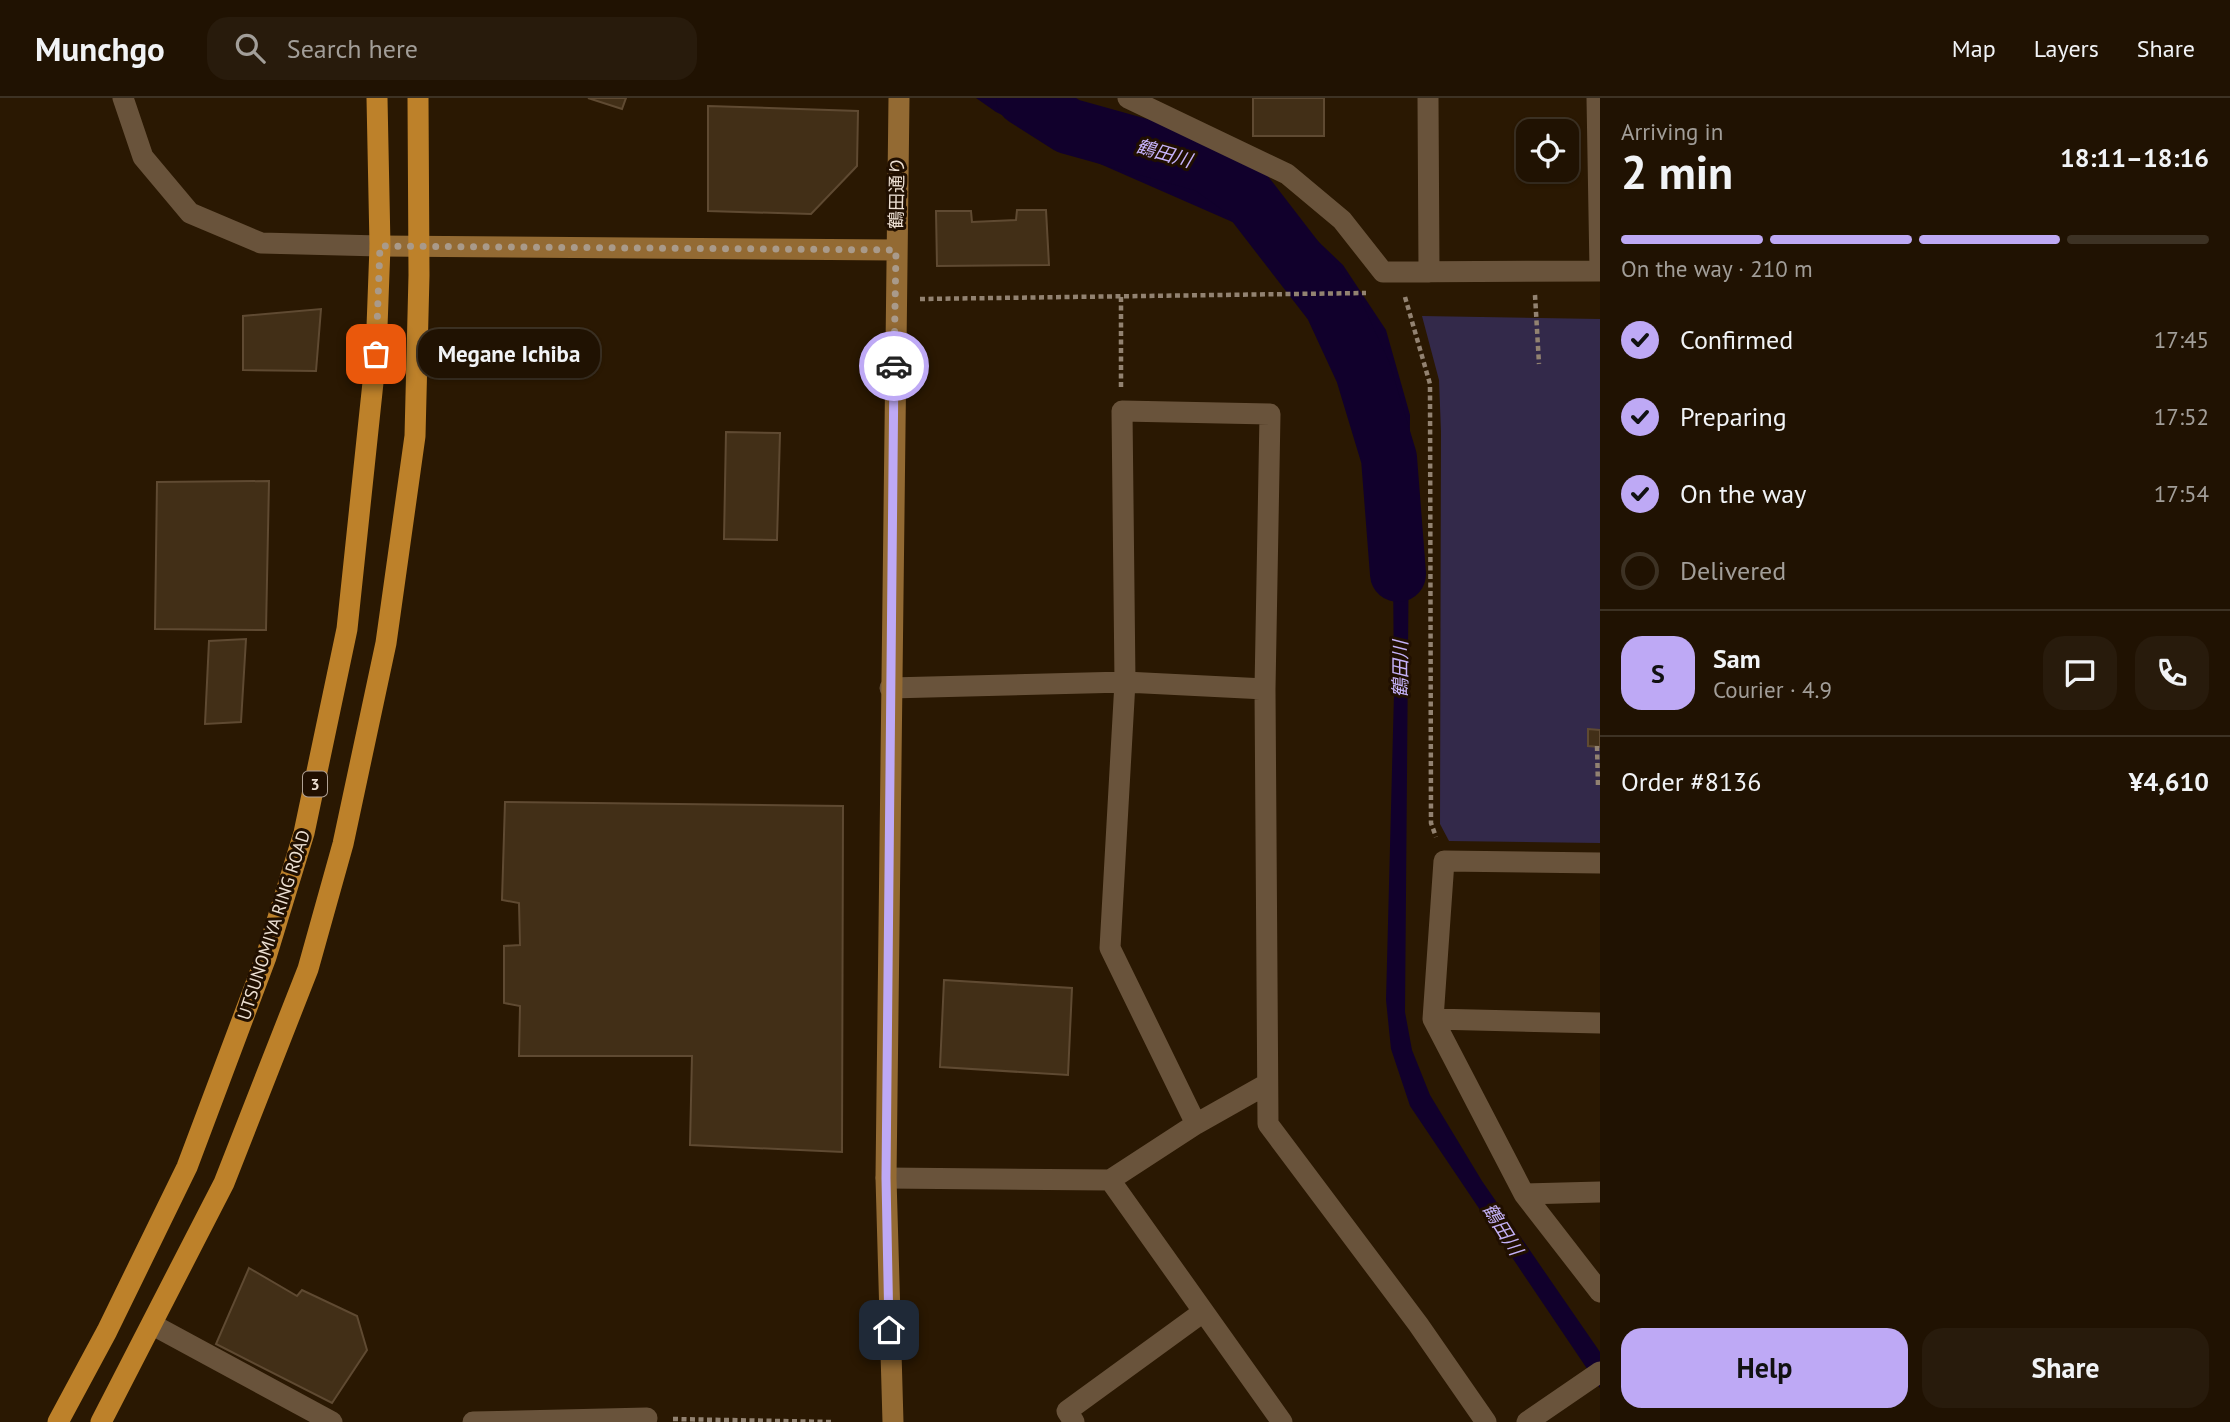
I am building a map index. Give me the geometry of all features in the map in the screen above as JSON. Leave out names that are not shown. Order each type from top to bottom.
[{"type":"main road","name":"UTSUNOMIYA RING ROAD","points":[[58,1422],[107,1331],[187,1167],[267,957],[304,833],[347,629],[376,354],[380,246],[377,98]]},
{"type":"main road","name":"3","points":[[101,1422],[224,1183],[307,969],[343,844],[386,643],[415,436],[419,247],[418,98]]},
{"type":"street","points":[[123,98],[143,157],[190,213],[261,243],[419,247],[896,250]]},
{"type":"street","name":"鶴田通り","points":[[893,1422],[886,1178],[899,98]]},
{"type":"street","points":[[1128,98],[1287,174],[1342,220],[1382,271],[1429,272],[1600,271],[1598,98]]},
{"type":"street","points":[[1428,98],[1429,272]]},
{"type":"street","points":[[1196,1124],[1110,948],[1125,682],[1122,411],[1270,414],[1265,689],[1268,1125],[1418,1324],[1486,1422]]},
{"type":"street","points":[[890,688],[1125,682],[1265,689]]},
{"type":"street","points":[[1600,863],[1444,861],[1433,1019],[1524,1194],[1600,1292]]},
{"type":"street","points":[[1433,1019],[1600,1023]]},
{"type":"street","points":[[886,1178],[1111,1180],[1196,1124],[1267,1084]]},
{"type":"street","points":[[1111,1180],[1282,1422]]},
{"type":"street","points":[[1524,1194],[1600,1192]]},
{"type":"street","points":[[1074,1422],[1067,1411],[1203,1311]]},
{"type":"street","points":[[153,1325],[332,1422]]},
{"type":"street","points":[[1527,1422],[1600,1372]]},
{"type":"street","points":[[473,1422],[648,1419]]},
{"type":"path","points":[[895,300],[1380,293]]},
{"type":"path","points":[[1404,293],[1430,384],[1431,823],[1437,837],[1449,841]]},
{"type":"path","points":[[1535,294],[1539,364]]},
{"type":"path","points":[[1121,297],[1122,411]]},
{"type":"path","points":[[1597,746],[1598,786]]},
{"type":"path","points":[[648,1419],[832,1422]]},
{"type":"shaded area","points":[[1422,316],[1600,319],[1600,843],[1449,841],[1440,824],[1441,432],[1439,380]]},
{"type":"water","points":[[976,98],[1060,98],[1282,207],[1343,265],[1386,330],[1410,415],[1405,1012],[1412,1050],[1430,1095],[1482,1181],[1600,1352],[1600,1388],[1410,1106],[1391,1049],[1386,1000],[1394,693],[1392,441],[1349,328],[1315,276],[1280,248],[1237,224],[1091,160],[996,112]]},
{"type":"building","points":[[588,98],[626,98],[622,109]]},
{"type":"building","points":[[1253,98],[1324,98],[1324,136],[1253,136]]},
{"type":"building","points":[[708,106],[858,111],[857,166],[811,214],[708,211]]},
{"type":"building","points":[[1017,210],[1046,210],[1049,265],[937,266],[936,211],[971,211],[972,222],[1016,220]]},
{"type":"building","points":[[321,309],[316,371],[243,370],[243,316]]},
{"type":"building","points":[[726,432],[780,433],[777,540],[724,539]]},
{"type":"building","points":[[269,481],[266,630],[155,629],[157,482]]},
{"type":"building","points":[[246,639],[241,722],[205,724],[209,641]]},
{"type":"building","points":[[1588,729],[1600,730],[1600,747],[1588,746]]},
{"type":"building","points":[[505,802],[843,806],[842,1152],[690,1145],[692,1056],[519,1056],[520,1006],[504,1003],[504,946],[520,945],[519,903],[502,900]]},
{"type":"building","points":[[944,980],[1072,988],[1068,1075],[940,1067]]},
{"type":"building","points":[[249,1268],[297,1296],[302,1290],[357,1316],[367,1350],[332,1403],[216,1344]]},
{"type":"waterway","name":"鶴田川","points":[[1024,98],[1068,126],[1208,165],[1244,191],[1332,305],[1363,372],[1389,458],[1398,574]]},
{"type":"way so far","points":[[376,354],[380,246],[896,250],[894,366]]},
{"type":"place","name":"Megane Ichiba","points":[[376,354]]},
{"type":"route","points":[[889,1330],[886,1178],[894,366]]}]
